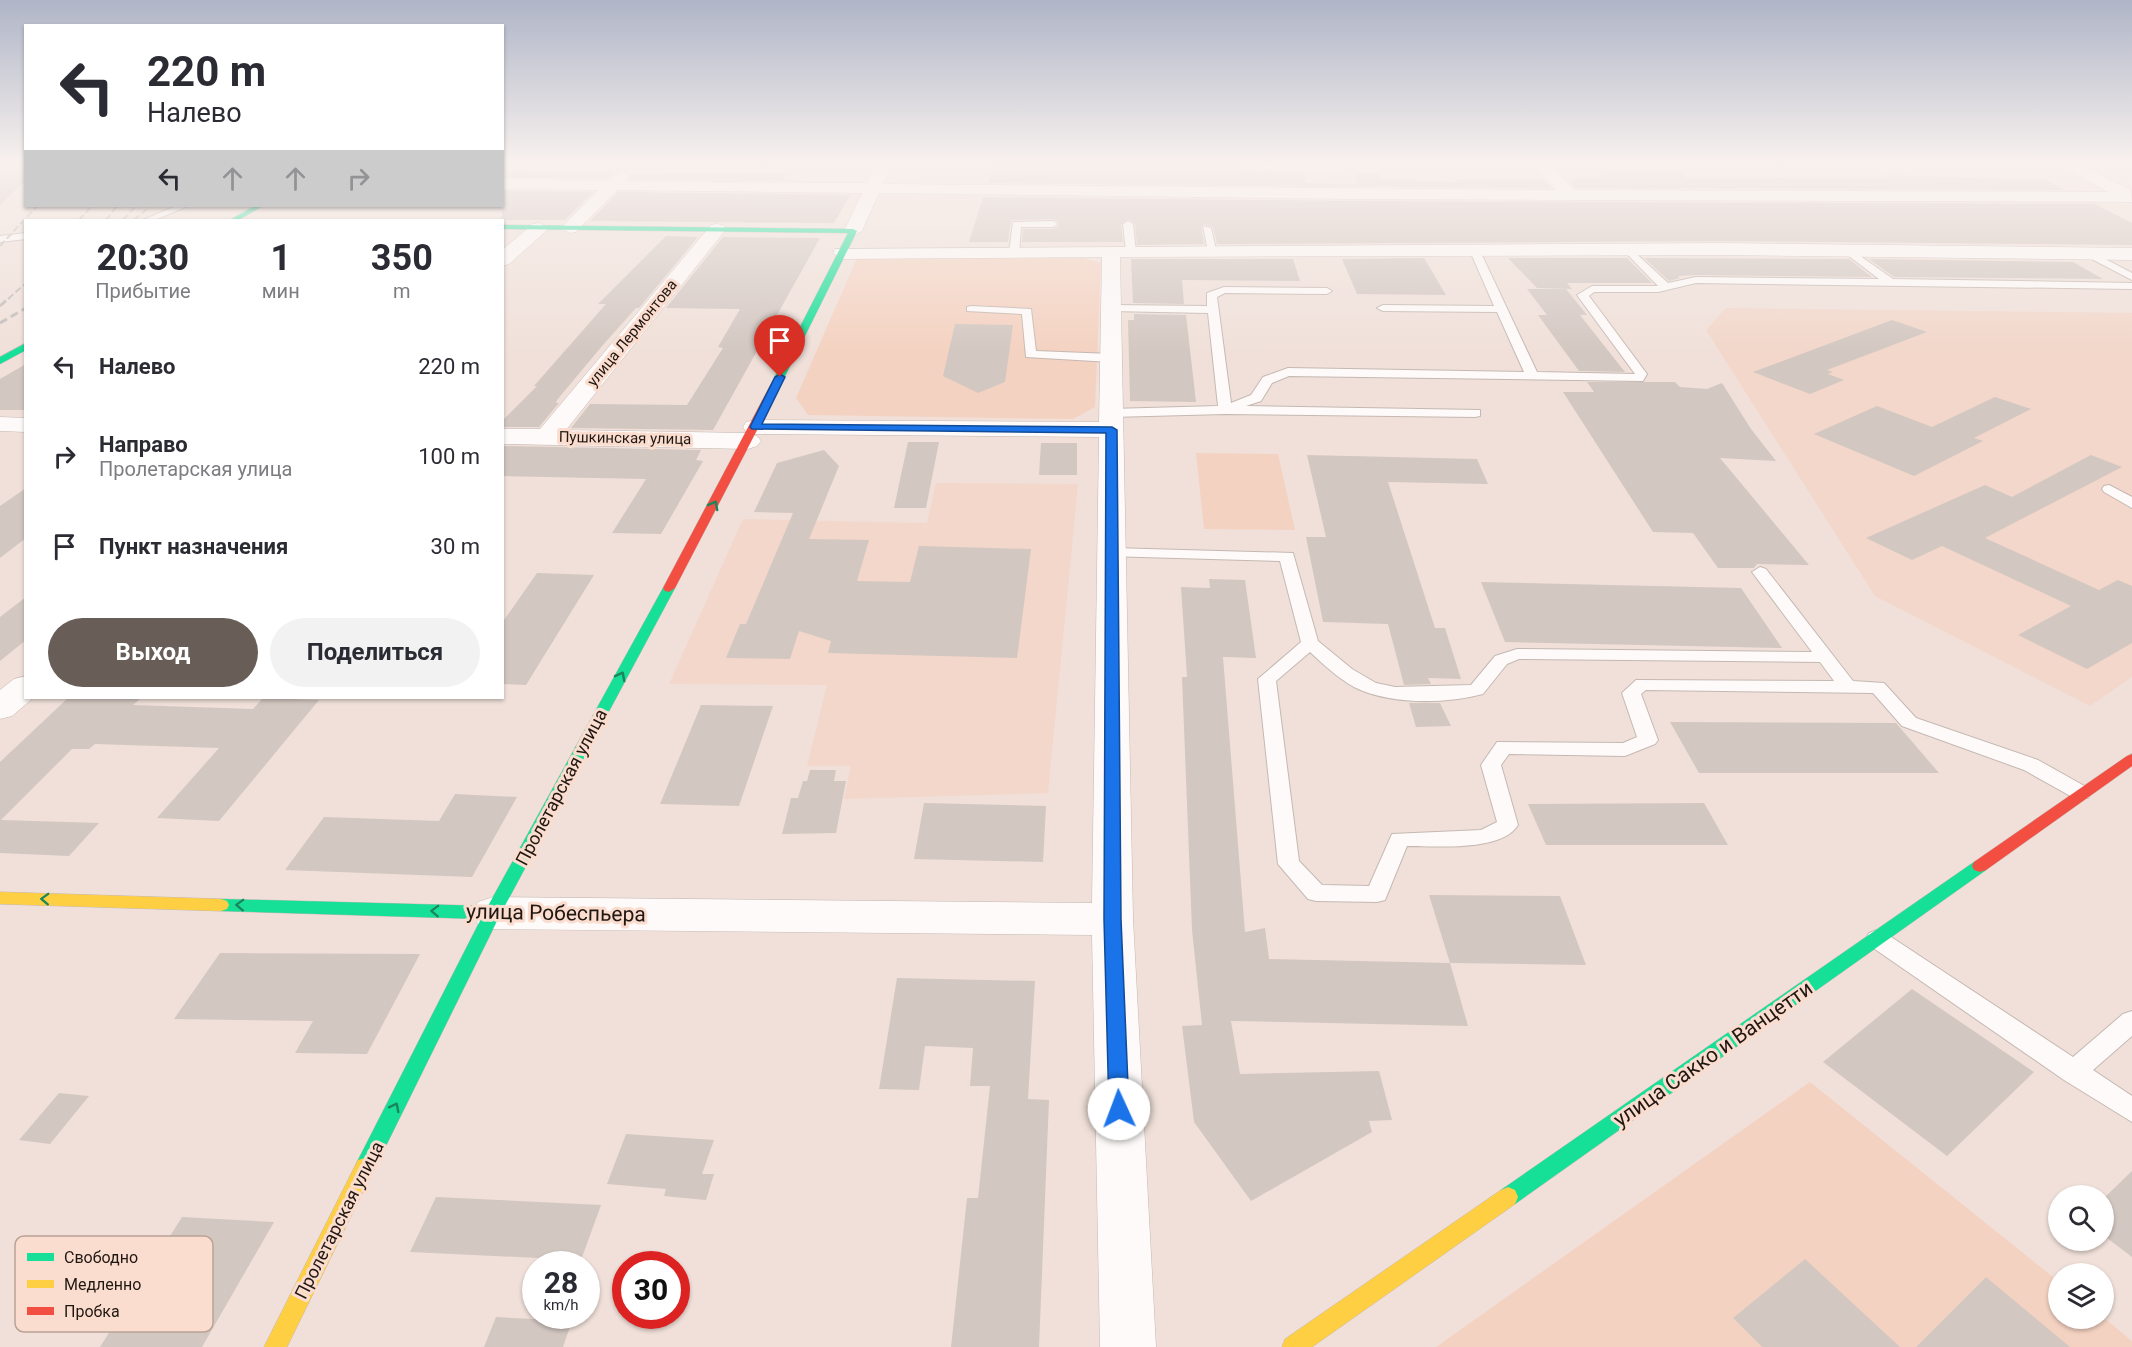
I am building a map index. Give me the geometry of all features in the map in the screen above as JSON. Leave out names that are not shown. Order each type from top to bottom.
[{"type":"main road","points":[[504,227],[853,231]]},
{"type":"main road","name":"Пролетарская улица","points":[[275,1347],[493,913],[752,434],[853,231]]},
{"type":"main road","points":[[0,361],[24,347]]},
{"type":"main road","name":"улица Сакко и Ванцетти","points":[[1293,1347],[2132,759]]},
{"type":"main road","name":"улица Робеспьера","points":[[0,898],[493,913]]},
{"type":"street","points":[[853,231],[855,227]]},
{"type":"street","points":[[506,254],[539,228]]},
{"type":"street","name":"улица Лермонтова","points":[[547,437],[717,229]]},
{"type":"street","points":[[842,254],[1629,250],[2132,254]]},
{"type":"street","points":[[1121,252],[1111,308],[1112,919],[1128,1347]]},
{"type":"street","name":"Пушкинская улица","points":[[504,436],[752,434],[1111,422]]},
{"type":"street","points":[[0,424],[24,425]]},
{"type":"street","points":[[0,708],[24,688]]},
{"type":"street","name":"улица Робеспьера","points":[[493,913],[1112,919]]},
{"type":"lane","points":[[1014,253],[1016,227]]},
{"type":"lane","points":[[1121,252],[1127,227]]},
{"type":"lane","points":[[1206,228],[1213,252]]},
{"type":"lane","points":[[0,239],[24,236]]},
{"type":"lane","points":[[1629,250],[1666,287]]},
{"type":"lane","points":[[1475,251],[1532,376]]},
{"type":"lane","points":[[1849,251],[1891,283]]},
{"type":"lane","points":[[2090,254],[2132,277]]},
{"type":"lane","points":[[1225,410],[1256,398],[1267,380],[1288,372],[1639,378],[1641,374],[1583,296],[1592,289],[1666,287],[1696,280],[2132,286]]},
{"type":"lane","points":[[1225,410],[1211,295],[1224,290],[1327,291]]},
{"type":"lane","points":[[1111,308],[1214,310]]},
{"type":"lane","points":[[1383,308],[1501,309]]},
{"type":"lane","points":[[971,309],[1027,311],[1030,354],[1111,358]]},
{"type":"lane","points":[[1111,422],[1225,410],[1475,413]]},
{"type":"lane","points":[[2109,489],[2132,504]]},
{"type":"lane","points":[[1112,553],[1287,556],[1310,644],[1347,674],[1369,687],[1388,692],[1453,693],[1478,690],[1501,660],[1517,654],[1825,657]]},
{"type":"lane","points":[[1760,572],[1847,686]]},
{"type":"lane","points":[[1310,644],[1267,679],[1289,864],[1316,892],[1377,894],[1399,839],[1484,837],[1508,825],[1491,765],[1504,747],[1625,750],[1648,740],[1631,693],[1642,684],[1878,687],[1909,722],[2031,765],[2081,793]]},
{"type":"lane","points":[[1877,939],[2132,1110]]},
{"type":"lane","points":[[2073,1072],[2132,1022]]},
{"type":"shaded area","points":[[1080,257],[1101,263],[1095,407],[1073,419],[808,415],[796,398],[857,258]]},
{"type":"shaded area","points":[[1726,308],[2132,313],[2132,677],[2090,706],[1875,596],[1706,330]]},
{"type":"shaded area","points":[[1196,453],[1278,454],[1295,530],[1204,529]]},
{"type":"shaded area","points":[[936,483],[1078,484],[1048,793],[844,799],[851,766],[807,766],[827,685],[669,684],[743,519],[927,523]]},
{"type":"shaded area","points":[[1810,1082],[2048,1273],[2048,1329],[2114,1329],[2114,1326],[2132,1341],[2132,1347],[1436,1347]]},
{"type":"building","points":[[974,227],[1010,227],[1008,242],[969,242]]},
{"type":"building","points":[[1057,227],[1121,227],[1123,242],[1022,242],[1023,229],[1053,229]]},
{"type":"building","points":[[1135,227],[1201,227],[1204,244],[1137,245]]},
{"type":"building","points":[[1213,227],[2132,227],[2132,245],[1722,241],[1217,244]]},
{"type":"building","points":[[666,236],[698,237],[639,308],[636,308],[602,346],[557,400],[556,403],[559,403],[539,427],[504,427],[504,419],[537,386],[534,386],[606,304],[598,304]]},
{"type":"building","points":[[723,237],[820,238],[713,430],[571,428],[590,404],[687,405],[723,348],[718,347],[740,309],[666,308]]},
{"type":"building","points":[[1424,258],[1446,295],[1357,294],[1342,259]]},
{"type":"building","points":[[1508,258],[1627,258],[1652,283],[1567,283],[1572,289],[1537,288]]},
{"type":"building","points":[[1644,258],[1849,259],[1872,277],[1696,275],[1678,276],[1680,278],[1669,281]]},
{"type":"building","points":[[1131,259],[1293,259],[1300,281],[1182,280],[1184,304],[1133,303]]},
{"type":"building","points":[[1869,259],[2073,262],[2103,279],[1894,277]]},
{"type":"building","points":[[1527,289],[1566,289],[1587,315],[1580,315],[1625,372],[1579,371],[1538,315],[1547,315]]},
{"type":"building","points":[[1134,314],[1186,315],[1196,402],[1130,401],[1128,320],[1134,320]]},
{"type":"building","points":[[1892,320],[1927,332],[1827,370],[1833,372],[1828,374],[1844,380],[1810,394],[1753,372]]},
{"type":"building","points":[[955,324],[1013,325],[1005,382],[978,393],[943,376]]},
{"type":"building","points":[[24,365],[24,410],[0,410],[0,379]]},
{"type":"building","points":[[1587,382],[1675,382],[1680,387],[1707,389],[1722,383],[1751,429],[1776,461],[1720,458],[1809,565],[1757,564],[1754,568],[1718,568],[1693,533],[1653,532],[1563,392],[1594,392]]},
{"type":"building","points":[[1995,397],[2031,409],[1974,438],[1983,441],[1914,476],[1814,434],[1877,406],[1932,427]]},
{"type":"building","points":[[908,442],[939,442],[926,508],[894,508]]},
{"type":"building","points":[[1041,443],[1077,443],[1077,475],[1039,475]]},
{"type":"building","points":[[504,446],[701,450],[696,460],[703,461],[661,534],[612,533],[646,479],[504,476]]},
{"type":"building","points":[[824,450],[839,466],[809,539],[869,540],[857,581],[910,582],[919,546],[1031,549],[1017,658],[828,653],[831,641],[799,631],[790,659],[726,658],[740,624],[746,624],[793,513],[754,512],[777,463]]},
{"type":"building","points":[[1307,455],[1477,459],[1488,484],[1388,482],[1435,628],[1445,628],[1461,679],[1428,678],[1431,684],[1404,685],[1388,624],[1323,622],[1306,537],[1326,537]]},
{"type":"building","points":[[2091,455],[2122,467],[1985,538],[2099,590],[2118,580],[2132,586],[2132,643],[2087,669],[2018,635],[2071,606],[1942,546],[1912,560],[1866,538],[1985,485],[2012,497]]},
{"type":"building","points":[[24,489],[24,540],[0,558],[0,506]]},
{"type":"building","points":[[537,573],[594,575],[526,685],[504,684],[504,620]]},
{"type":"building","points":[[1209,579],[1245,580],[1256,658],[1223,657],[1245,932],[1265,928],[1269,959],[1450,963],[1468,1026],[1231,1021],[1240,1074],[1379,1071],[1392,1120],[1369,1121],[1372,1132],[1251,1201],[1194,1122],[1182,1026],[1202,1025],[1192,930],[1182,677],[1187,677],[1181,587],[1210,588]]},
{"type":"building","points":[[1481,582],[1741,588],[1782,648],[1505,642]]},
{"type":"building","points":[[24,599],[24,642],[0,661],[0,617]]},
{"type":"building","points":[[67,699],[140,699],[133,705],[253,709],[262,699],[319,700],[219,821],[157,818],[219,748],[95,744],[89,749],[72,749],[1,820],[99,823],[69,856],[0,853],[0,762]]},
{"type":"building","points":[[1409,703],[1440,703],[1451,726],[1416,727]]},
{"type":"building","points":[[701,705],[773,706],[739,806],[660,804]]},
{"type":"building","points":[[1670,722],[1896,723],[1939,773],[1699,773]]},
{"type":"building","points":[[810,770],[836,770],[834,781],[846,781],[836,833],[782,834],[791,798],[798,798],[803,781],[807,781]]},
{"type":"building","points":[[455,794],[517,797],[472,877],[285,870],[324,817],[439,821]]},
{"type":"building","points":[[924,803],[1046,806],[1043,862],[914,859]]},
{"type":"building","points":[[1704,803],[1728,845],[1546,845],[1528,804]]},
{"type":"building","points":[[1429,895],[1560,896],[1586,965],[1450,963]]},
{"type":"building","points":[[220,953],[420,954],[367,1054],[295,1053],[313,1021],[174,1019]]},
{"type":"building","points":[[897,978],[1035,981],[1028,1099],[1049,1100],[1039,1347],[951,1347],[967,1198],[978,1198],[990,1086],[970,1086],[973,1048],[925,1046],[919,1090],[879,1089]]},
{"type":"building","points":[[1912,989],[2034,1072],[1947,1156],[1823,1062]]},
{"type":"building","points":[[59,1093],[89,1096],[50,1144],[19,1140]]},
{"type":"building","points":[[626,1134],[714,1140],[702,1174],[714,1174],[706,1200],[664,1196],[666,1189],[607,1184]]},
{"type":"building","points":[[2132,1171],[2132,1257],[2114,1243],[2114,1188]]},
{"type":"building","points":[[436,1197],[601,1205],[584,1251],[522,1251],[522,1257],[410,1252]]},
{"type":"building","points":[[182,1217],[274,1222],[213,1328],[213,1236],[170,1236]]},
{"type":"building","points":[[1805,1259],[1900,1347],[1762,1347],[1733,1318]]},
{"type":"building","points":[[1986,1277],[2070,1347],[1916,1347]]},
{"type":"building","points":[[496,1317],[522,1318],[522,1329],[569,1329],[563,1347],[484,1347]]},
{"type":"building","points":[[109,1332],[211,1332],[202,1347],[100,1347]]},
{"type":"railway","points":[[0,246],[18,227]]},
{"type":"railway","points":[[8,299],[24,285]]},
{"type":"railway","points":[[0,306],[9,298]]},
{"type":"railway","points":[[0,323],[24,309]]},
{"type":"traffic: fast","points":[[504,227],[853,231],[777,382]]},
{"type":"traffic: fast","points":[[0,361],[24,347]]},
{"type":"traffic: fast","points":[[493,913],[669,588]]},
{"type":"traffic: fast","points":[[1508,1197],[1980,866]]},
{"type":"traffic: fast","points":[[221,905],[493,913],[365,1167]]},
{"type":"traffic: slow","points":[[0,898],[221,905]]},
{"type":"traffic: slow","points":[[275,1347],[365,1167]]},
{"type":"traffic: slow","points":[[1293,1347],[1508,1197]]},
{"type":"traffic: jam","points":[[669,588],[777,382]]},
{"type":"traffic: jam","points":[[1980,866],[2132,759]]},
{"type":"route","points":[[780,377],[755,427],[1112,430],[1112,919],[1119,1109]]}]
